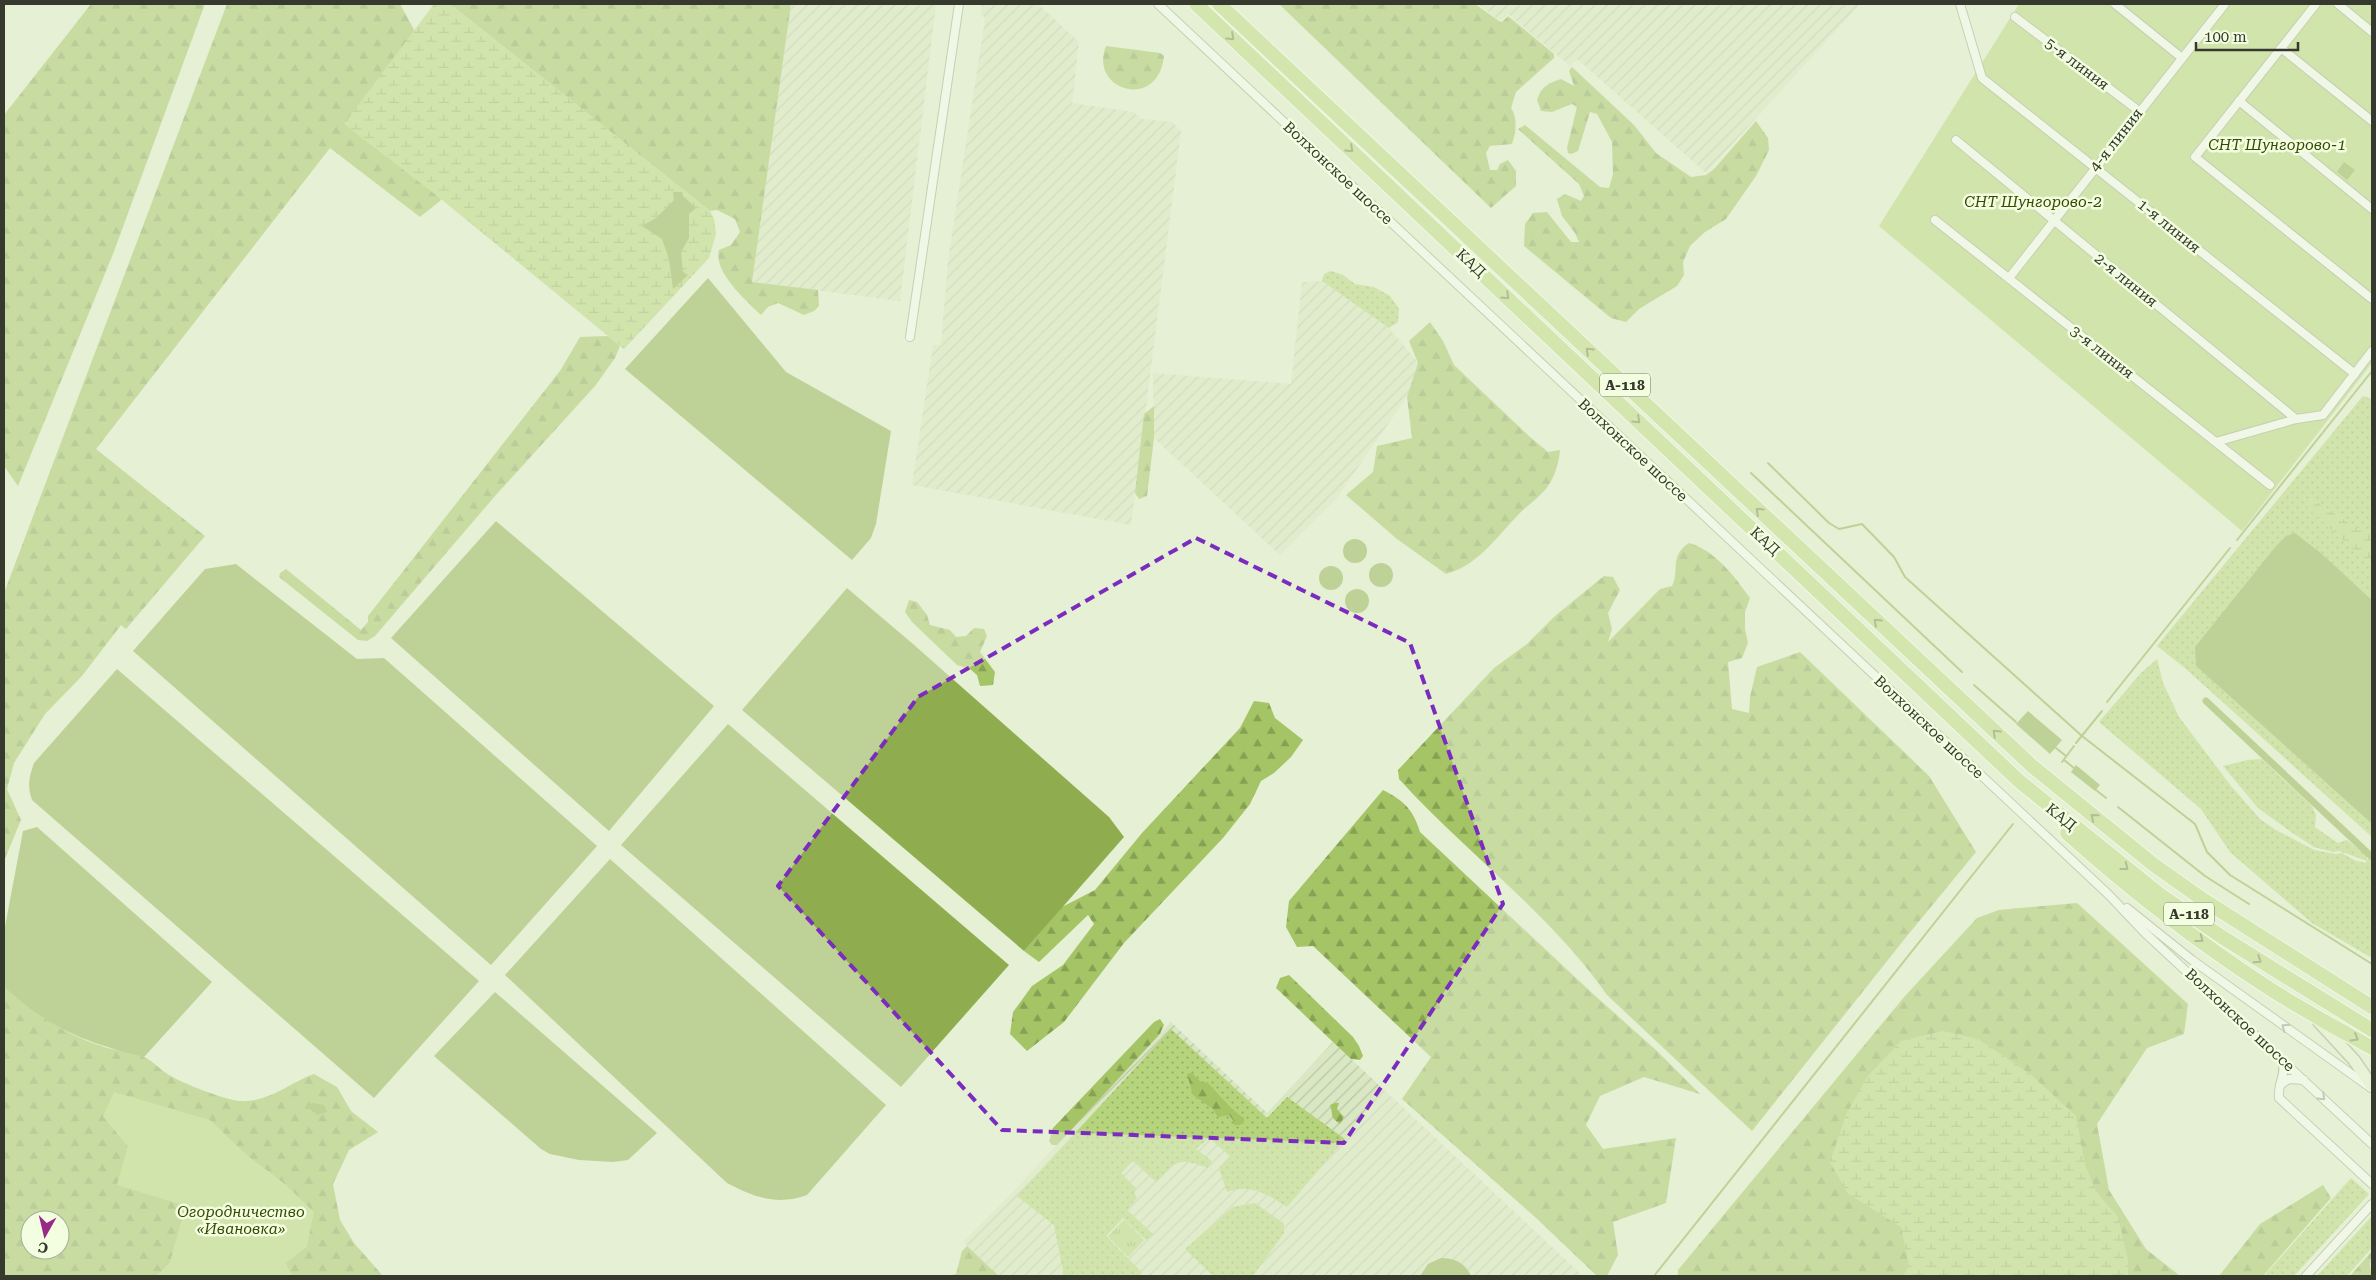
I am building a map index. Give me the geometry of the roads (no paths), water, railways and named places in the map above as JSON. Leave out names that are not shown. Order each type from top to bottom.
[{"type":"highway","name":"КАД","points":[[1196,4],[2019,781],[2159,894],[2247,953],[2372,1030]]},
{"type":"highway","name":"КАД","points":[[1219,4],[2032,766],[2154,865],[2202,899],[2372,1007]]},
{"type":"highway","points":[[2019,781],[2056,822],[2131,887],[2216,952],[2307,1011],[2372,1048]]},
{"type":"highway","points":[[2321,976],[2372,1001]]},
{"type":"main road","points":[[2307,1011],[2344,1048],[2372,1087]]},
{"type":"street","points":[[910,338],[959,4]]},
{"type":"street","name":"Волхонское шоссе","points":[[1158,4],[2109,895],[2144,932],[2372,1144]]},
{"type":"street","name":"1-я линия","points":[[1960,4],[1982,78],[2355,374]]},
{"type":"street","points":[[2115,4],[2182,58]]},
{"type":"street","name":"4-я линия","points":[[2009,278],[2226,4]]},
{"type":"street","points":[[2316,4],[2196,157],[2372,299]]},
{"type":"street","points":[[2338,4],[2372,32]]},
{"type":"street","name":"5-я линия","points":[[2015,17],[2139,112]]},
{"type":"street","points":[[2281,48],[2372,121]]},
{"type":"street","points":[[2239,101],[2372,210]]},
{"type":"street","name":"2-я линия","points":[[1956,140],[2296,419]]},
{"type":"street","name":"3-я линия","points":[[1935,220],[2270,484]]},
{"type":"street","points":[[2216,442],[2296,419],[2323,414],[2372,351]]},
{"type":"street","name":"Волхонское шоссе","points":[[2109,895],[2192,960],[2372,1087]]},
{"type":"street","points":[[2281,1058],[2284,1067],[2280,1085],[2280,1098],[2284,1104],[2372,1184]]},
{"type":"street","points":[[2280,1085],[2289,1079],[2304,1080]]},
{"type":"street","points":[[2306,1276],[2372,1204]]},
{"type":"waterway","points":[[2237,540],[2372,371]]},
{"type":"waterway","points":[[1768,463],[1829,523],[1839,529],[1862,524],[1894,557],[1905,577],[2082,736],[2195,824],[2207,852],[2230,875],[2372,964]]},
{"type":"waterway","points":[[1751,473],[1962,672]]},
{"type":"waterway","points":[[2107,702],[2230,548]]},
{"type":"waterway","points":[[1974,685],[2016,722]]},
{"type":"waterway","points":[[2206,701],[2372,857]]},
{"type":"waterway","points":[[2076,743],[2102,711]]},
{"type":"waterway","points":[[2062,762],[2074,746]]},
{"type":"waterway","points":[[2056,748],[2066,756]]},
{"type":"waterway","points":[[2064,760],[2074,768]]},
{"type":"waterway","points":[[2096,790],[2106,798]]},
{"type":"waterway","points":[[2118,807],[2205,876],[2249,904]]},
{"type":"waterway","points":[[1654,1276],[2013,824]]},
{"type":"park label","name":"СНТ Шунгорово-1","points":[[2277,145]]},
{"type":"park label","name":"СНТ Шунгорово-2","points":[[2033,202]]},
{"type":"park label","name":"Огородничество «Ивановка»","points":[[241,1220]]}]
